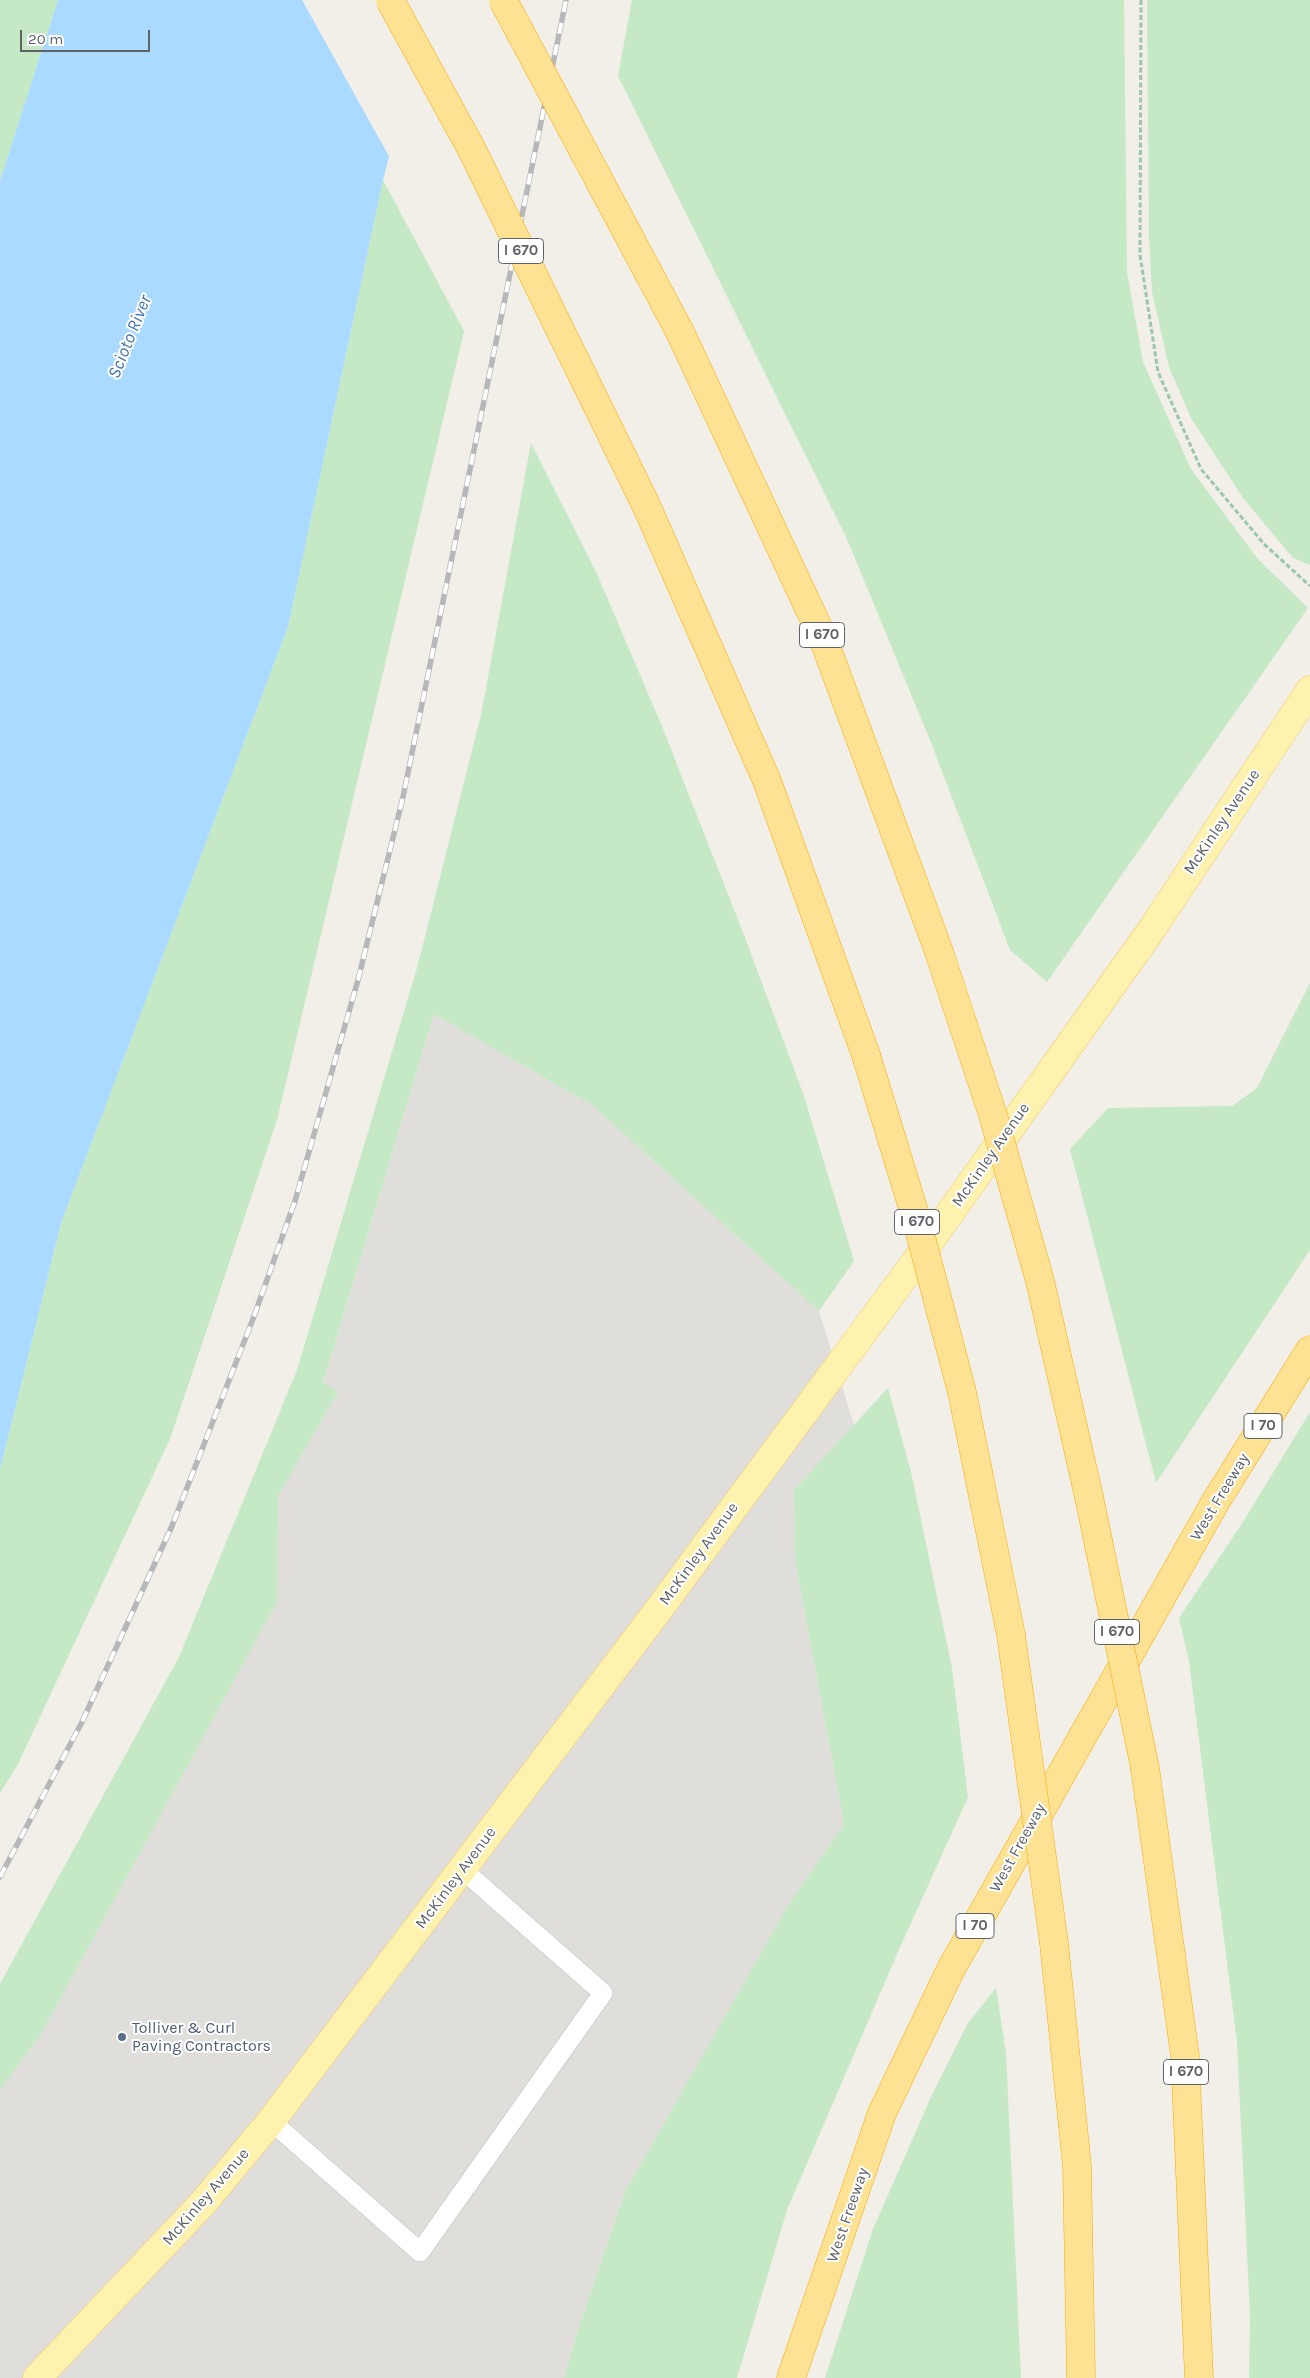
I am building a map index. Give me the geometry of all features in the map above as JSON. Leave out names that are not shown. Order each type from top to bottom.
[{"type":"highway","name":"I 670","points":[[390,0],[471,148],[646,505],[767,781],[866,1055],[916,1218],[962,1392],[1011,1635],[1054,1943],[1078,2166],[1081,2378]]},
{"type":"highway","name":"I 670","points":[[503,0],[680,332],[823,638],[938,949],[993,1115],[1040,1282],[1089,1497],[1145,1768],[1185,2056],[1199,2378]]},
{"type":"highway","name":"West Freeway","points":[[792,2378],[882,2113],[951,1969],[1216,1501],[1310,1350]]},
{"type":"main road","name":"McKinley Avenue","points":[[37,2378],[203,2203],[271,2121],[665,1601],[913,1265],[1152,929],[1310,690]]},
{"type":"lane","points":[[271,2121],[420,2252],[603,1993],[462,1869]]},
{"type":"path","points":[[1141,0],[1140,255],[1158,372],[1202,469],[1264,544],[1310,586]]},
{"type":"shaded area","points":[[434,1014],[592,1105],[819,1311],[854,1425],[794,1490],[795,1560],[844,1824],[787,1907],[625,2192],[578,2329],[564,2378],[0,2378],[0,2090],[41,2034],[277,1602],[278,1496],[338,1392],[323,1384]]},
{"type":"green space","points":[[0,0],[58,0],[0,181]]},
{"type":"green space","points":[[632,0],[1124,0],[1127,272],[1143,362],[1191,469],[1257,558],[1308,608],[1047,982],[1010,950],[932,745],[847,539],[618,76]]},
{"type":"green space","points":[[1147,0],[1310,0],[1310,565],[1293,558],[1243,498],[1191,418],[1169,367],[1152,292],[1149,237]]},
{"type":"green space","points":[[383,180],[464,331],[277,1120],[170,1439],[17,1766],[0,1793],[0,1470],[61,1223],[288,627]]},
{"type":"green space","points":[[531,443],[597,574],[661,724],[744,935],[804,1096],[854,1261],[819,1311],[592,1105],[434,1014],[323,1383],[338,1392],[278,1496],[277,1602],[41,2034],[0,2090],[0,1984],[179,1657],[297,1370],[417,968],[481,715]]},
{"type":"green space","points":[[1310,983],[1310,1250],[1156,1483],[1070,1149],[1108,1108],[1232,1106],[1257,1088]]},
{"type":"green space","points":[[888,1388],[911,1472],[952,1668],[968,1797],[897,1954],[787,2210],[737,2378],[564,2378],[578,2329],[625,2192],[787,1907],[844,1824],[795,1560],[794,1490]]},
{"type":"green space","points":[[1310,1412],[1310,2378],[1249,2378],[1250,2315],[1237,2042],[1189,1661],[1179,1618],[1243,1522]]},
{"type":"green space","points":[[996,1988],[1006,2053],[1021,2378],[825,2378],[873,2229],[931,2097],[968,2023]]},
{"type":"water","name":"Scioto River","points":[[58,0],[430,0],[383,180],[288,627],[61,1223],[0,1470],[0,181]]},
{"type":"pier","points":[[302,0],[433,0],[391,160]]},
{"type":"railway","points":[[0,1877],[82,1722],[172,1526],[253,1319],[295,1201],[358,980],[403,797],[566,0]]},
{"type":"place","name":"Tolliver & Curl Paving Contractors","points":[[122,2037]]}]
